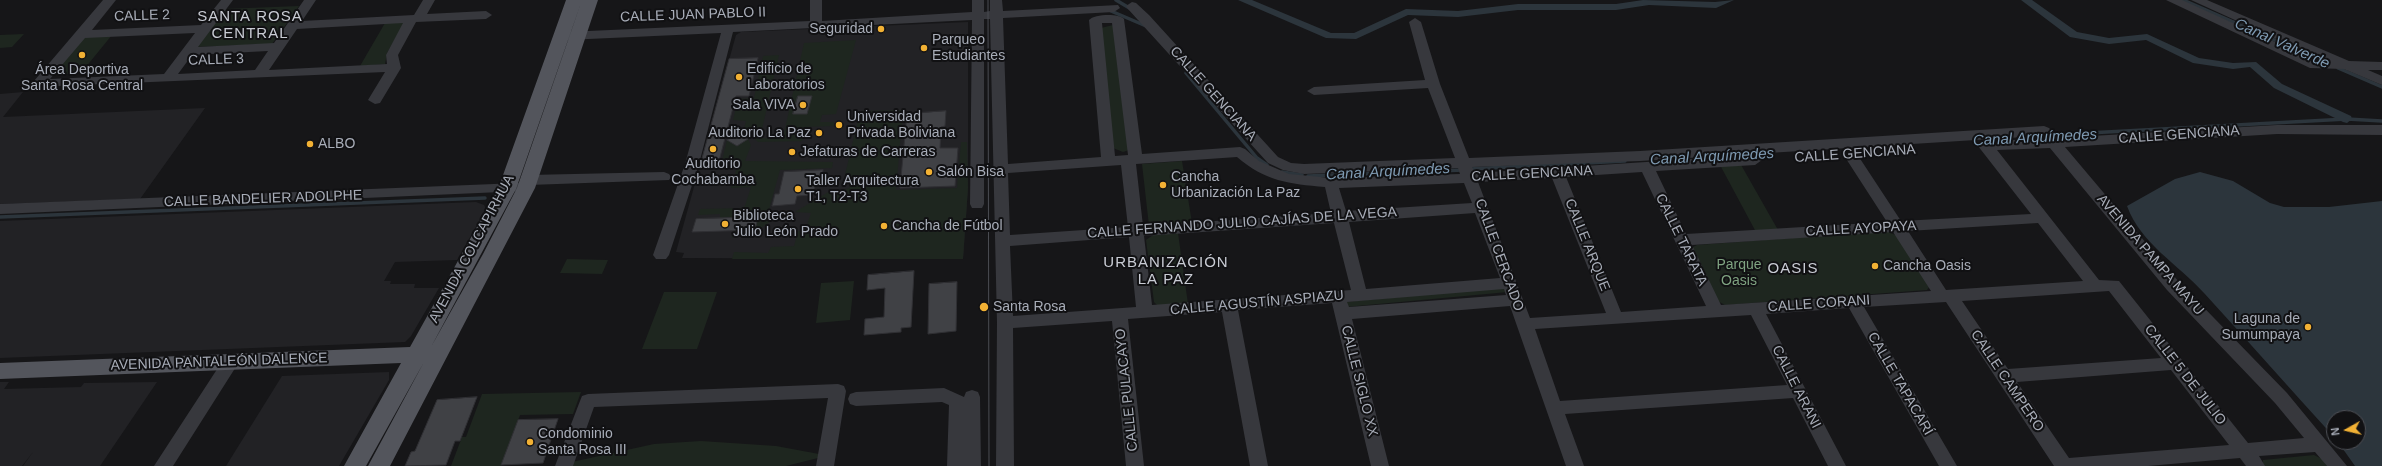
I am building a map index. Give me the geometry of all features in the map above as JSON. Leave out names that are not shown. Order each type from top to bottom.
[{"type":"main road","name":"AVENIDA COLCAPIRHUA","points":[[379,466],[527,184],[570,35],[574,0]]},
{"type":"main road","name":"AVENIDA COLCAPIRHUA","points":[[355,466],[415,354],[507,189],[570,35],[590,0]]},
{"type":"main road","name":"AVENIDA PANTALEÓN DALENCE","points":[[0,371],[439,354]]},
{"type":"street","points":[[80,34],[110,0]]},
{"type":"street","points":[[168,78],[227,0]]},
{"type":"street","points":[[259,74],[310,0]]},
{"type":"street","points":[[375,100],[394,68],[392,54],[429,0]]},
{"type":"street","points":[[816,0],[816,25]]},
{"type":"street","points":[[976,204],[978,0]]},
{"type":"street","points":[[2172,0],[2315,64],[2382,66]]},
{"type":"street","points":[[2197,0],[2338,65],[2382,81]]},
{"type":"street","name":"CALLE GENCIANA","points":[[1132,6],[1145,18],[1273,160],[1288,167],[1304,169],[1558,172],[1647,168],[1986,146],[2050,138]]},
{"type":"street","points":[[996,7],[1002,169],[1005,323],[1005,466]]},
{"type":"street","name":"CALLE JUAN PABLO II","points":[[570,35],[816,25],[978,16],[996,7],[1114,8]]},
{"type":"street","points":[[293,25],[486,15]]},
{"type":"street","points":[[1108,161],[1095,20],[1118,19],[1132,159],[1136,230],[1145,312]]},
{"type":"street","name":"CALLE CERCADO","points":[[1415,22],[1434,84],[1482,207],[1575,466]]},
{"type":"street","name":"CALLE 2","points":[[80,34],[205,29]]},
{"type":"street","points":[[661,255],[692,164],[728,29]]},
{"type":"street","name":"CALLE 3","points":[[80,34],[39,84],[394,68]]},
{"type":"street","points":[[188,51],[278,47]]},
{"type":"street","points":[[1314,91],[1434,84]]},
{"type":"street","name":"CALLE GENCIANA","points":[[1132,159],[1240,152],[1254,164],[1287,179],[1331,183],[1468,170],[1733,151],[2250,130],[2349,128],[2382,130]]},
{"type":"street","name":"AVENIDA PAMPA MAYU","points":[[2050,138],[2173,286],[2281,398],[2338,466]]},
{"type":"street","points":[[1986,146],[2095,286]]},
{"type":"street","name":"CALLE CAMPERO","points":[[1850,154],[1896,227],[2004,376],[2064,466]]},
{"type":"street","points":[[1002,169],[1132,159]]},
{"type":"street","name":"CALLE TARATA","points":[[1647,168],[1680,240],[1716,311]]},
{"type":"street","name":"CALLE ARQUE","points":[[1558,172],[1616,318]]},
{"type":"street","name":"CALLE BANDELIER ADOLPHE","points":[[0,210],[507,189],[527,184],[664,177]]},
{"type":"street","points":[[1331,183],[1360,294]]},
{"type":"street","name":"CALLE FERNANDO JULIO CAJÍAS DE LA VEGA","points":[[1003,241],[1136,230],[1482,207]]},
{"type":"street","name":"CALLE AYOPAYA","points":[[1680,240],[2042,218]]},
{"type":"street","name":"CALLE AGUSTÍN ASPIAZU","points":[[1005,323],[1229,304],[1510,283]]},
{"type":"street","name":"CALLE CORANI","points":[[1525,324],[2114,285]]},
{"type":"street","name":"CALLE 5 DE JULIO","points":[[2114,285],[2256,466]]},
{"type":"street","name":"CALLE SIGLO XX","points":[[1338,296],[1380,466]]},
{"type":"street","name":"CALLE AGUSTÍN ASPIAZU","points":[[1342,314],[1516,300]]},
{"type":"street","name":"CALLE TAPACARÍ","points":[[1853,302],[1948,466]]},
{"type":"street","points":[[1229,304],[1258,466]]},
{"type":"street","name":"CALLE ARANI","points":[[1756,308],[1837,466]]},
{"type":"street","name":"CALLE PULACAYO","points":[[1120,314],[1135,466]]},
{"type":"street","points":[[163,466],[231,362]]},
{"type":"street","points":[[2004,376],[2175,363]]},
{"type":"street","points":[[564,466],[588,401],[838,391],[824,466]]},
{"type":"street","points":[[1554,408],[1798,391]]},
{"type":"street","points":[[856,399],[944,395],[954,398],[958,402],[956,466]]},
{"type":"street","points":[[972,397],[972,466]]},
{"type":"street","points":[[2064,466],[2320,444]]},
{"type":"shaded area","name":"Universidad Privada Boliviana","points":[[968,22],[968,188],[963,259],[682,258],[684,253],[676,252],[736,35],[741,32]]},
{"type":"shaded area","points":[[23,92],[3,117],[205,108],[140,199],[0,204],[0,94]]},
{"type":"shaded area","name":"Laguna de Sumumpaya","points":[[2200,172],[2233,181],[2270,203],[2284,207],[2329,207],[2382,201],[2382,466],[2355,466],[2344,450],[2366,450],[2366,410],[2326,410],[2326,428],[2194,282],[2161,253],[2141,232],[2127,206],[2175,179]]},
{"type":"shaded area","points":[[476,202],[484,205],[486,209],[457,260],[395,262],[384,281],[391,281],[390,284],[415,284],[414,288],[439,288],[411,336],[405,342],[0,358],[0,221]]},
{"type":"shaded area","points":[[389,372],[389,380],[339,466],[226,466],[282,376]]},
{"type":"shaded area","points":[[0,382],[9,382],[4,389],[81,387],[84,383],[157,382],[100,466],[23,466],[33,452],[22,466],[0,466]]},
{"type":"green space","points":[[299,6],[272,44],[194,47],[223,9]]},
{"type":"green space","points":[[405,22],[387,53],[385,64],[360,66],[385,23]]},
{"type":"green space","points":[[1113,25],[1129,150],[1123,152],[1113,148],[1101,28]]},
{"type":"green space","points":[[24,34],[12,47],[0,48],[0,35]]},
{"type":"green space","name":"Área Deportiva Santa Rosa Central","points":[[112,35],[81,73],[51,75],[83,36]]},
{"type":"green space","points":[[856,40],[836,114],[822,115],[820,122],[834,122],[834,126],[805,127],[802,141],[758,142],[744,129],[746,121],[733,120],[738,99],[754,98],[763,56],[779,55],[760,138],[783,138],[804,43]]},
{"type":"green space","points":[[903,110],[896,190],[957,188],[961,142],[967,142],[968,188],[963,259],[732,259],[734,252],[768,253],[771,247],[794,246],[798,231],[805,231],[811,213],[795,212],[830,191],[840,192],[849,188],[851,184],[845,175],[860,111]]},
{"type":"green space","points":[[748,139],[751,145],[745,161],[833,162],[832,168],[780,170],[768,213],[782,214],[755,232],[731,238],[734,231],[720,218],[720,214],[698,215],[700,209],[741,208],[745,206],[751,187],[731,188],[739,160],[722,161],[727,140],[737,146]]},
{"type":"green space","points":[[1182,161],[1192,223],[1149,226],[1142,164]]},
{"type":"green space","points":[[1740,163],[1778,230],[1756,232],[1720,165]]},
{"type":"green space","name":"Parque Oasis","points":[[1887,231],[1899,237],[1930,286],[1927,290],[1725,305],[1716,300],[1691,248],[1697,245]]},
{"type":"green space","points":[[1178,233],[1188,304],[1159,307],[1154,302],[1146,240],[1153,235]]},
{"type":"green space","points":[[567,259],[608,260],[602,274],[560,273]]},
{"type":"green space","points":[[854,281],[850,320],[816,323],[821,283]]},
{"type":"green space","points":[[1507,287],[1508,292],[1346,307],[1345,302]]},
{"type":"green space","points":[[664,292],[717,292],[697,349],[642,349]]},
{"type":"green space","points":[[581,392],[573,414],[520,415],[501,466],[451,466],[462,437],[466,437],[482,394]]},
{"type":"green space","points":[[701,441],[776,446],[819,454],[818,458],[786,466],[571,466],[572,462],[654,444]]},
{"type":"green space","points":[[2314,455],[2322,459],[2327,466],[2263,466],[2263,460]]},
{"type":"building","points":[[758,58],[749,96],[736,96],[719,161],[701,162],[729,59]]},
{"type":"building","name":"Sala VIVA","points":[[798,96],[812,96],[807,114],[793,114]]},
{"type":"building","points":[[946,111],[945,126],[941,127],[940,148],[958,148],[955,186],[900,188],[907,114]]},
{"type":"building","points":[[739,133],[748,139],[737,146],[727,140]]},
{"type":"building","points":[[823,170],[821,184],[816,184],[812,195],[797,196],[795,204],[772,206],[775,194],[779,194],[784,172]]},
{"type":"building","name":"Biblioteca Julio León Prado","points":[[758,217],[755,230],[692,232],[696,219]]},
{"type":"building","points":[[914,271],[911,327],[901,328],[901,332],[864,335],[865,319],[884,317],[885,288],[867,290],[868,275]]},
{"type":"building","points":[[957,282],[956,331],[928,334],[929,284]]},
{"type":"building","points":[[477,397],[460,441],[455,441],[446,465],[405,466],[411,452],[415,451],[437,400]]},
{"type":"building","name":"Condominio Santa Rosa III","points":[[558,419],[543,463],[501,465],[518,420]]},
{"type":"waterway","name":"Canal Arquímedes","points":[[1116,0],[1131,9]]},
{"type":"waterway","points":[[1243,0],[1330,36],[1356,36],[1406,12],[1458,14],[1518,7],[1616,7],[1649,2],[1716,5],[1729,0]]},
{"type":"waterway","points":[[2026,0],[2074,35],[2109,41],[2147,37],[2197,61],[2233,66],[2252,64],[2278,86],[2347,119]]},
{"type":"waterway","name":"Canal Valverde","points":[[2183,0],[2327,63]]},
{"type":"waterway","points":[[1111,11],[1146,26]]},
{"type":"waterway","name":"Canal Valverde","points":[[2338,68],[2382,87]]},
{"type":"waterway","name":"Canal Arquímedes","points":[[1186,73],[1257,158],[1267,165]]},
{"type":"waterway","name":"Canal Arquímedes","points":[[2051,135],[2347,119],[2382,121]]},
{"type":"waterway","name":"Canal Arquímedes","points":[[1470,169],[1625,161]]},
{"type":"waterway","name":"Canal Arquímedes","points":[[1308,176],[1463,170]]},
{"type":"waterway","name":"Canal Arquímedes","points":[[1282,172],[1302,175]]},
{"type":"waterway","points":[[0,217],[485,198]]},
{"type":"tram line","points":[[988,0],[989,466]]},
{"type":"place","name":"Seguridad","points":[[881,29]]},
{"type":"place","name":"Parqueo Estudiantes","points":[[924,48]]},
{"type":"place","name":"Área Deportiva Santa Rosa Central","points":[[82,55]]},
{"type":"place","name":"Edificio de Laboratorios","points":[[739,77]]},
{"type":"place","name":"Sala VIVA","points":[[803,105]]},
{"type":"place","name":"Universidad Privada Boliviana","points":[[839,125]]},
{"type":"place","name":"Auditorio La Paz","points":[[819,133]]},
{"type":"place","name":"ALBO","points":[[310,144]]},
{"type":"place","name":"Auditorio Cochabamba","points":[[713,149]]},
{"type":"place","name":"Jefaturas de Carreras","points":[[792,152]]},
{"type":"place","name":"Salón Bisa","points":[[929,172]]},
{"type":"place","name":"Cancha Urbanización La Paz","points":[[1163,185]]},
{"type":"place","name":"Taller Arquitectura T1, T2-T3","points":[[798,189]]},
{"type":"place","name":"Biblioteca Julio León Prado","points":[[725,224]]},
{"type":"place","name":"Cancha de Fútbol","points":[[884,226]]},
{"type":"place","name":"Cancha Oasis","points":[[1875,266]]},
{"type":"place","name":"Santa Rosa","points":[[984,307]]},
{"type":"place","name":"Laguna de Sumumpaya","points":[[2308,327]]},
{"type":"place","name":"Condominio Santa Rosa III","points":[[530,442]]},
{"type":"district","name":"SANTA ROSA CENTRAL","points":[[250,26]]},
{"type":"district","name":"OASIS","points":[[1793,269]]},
{"type":"district","name":"URBANIZACIÓN LA PAZ","points":[[1166,272]]}]
